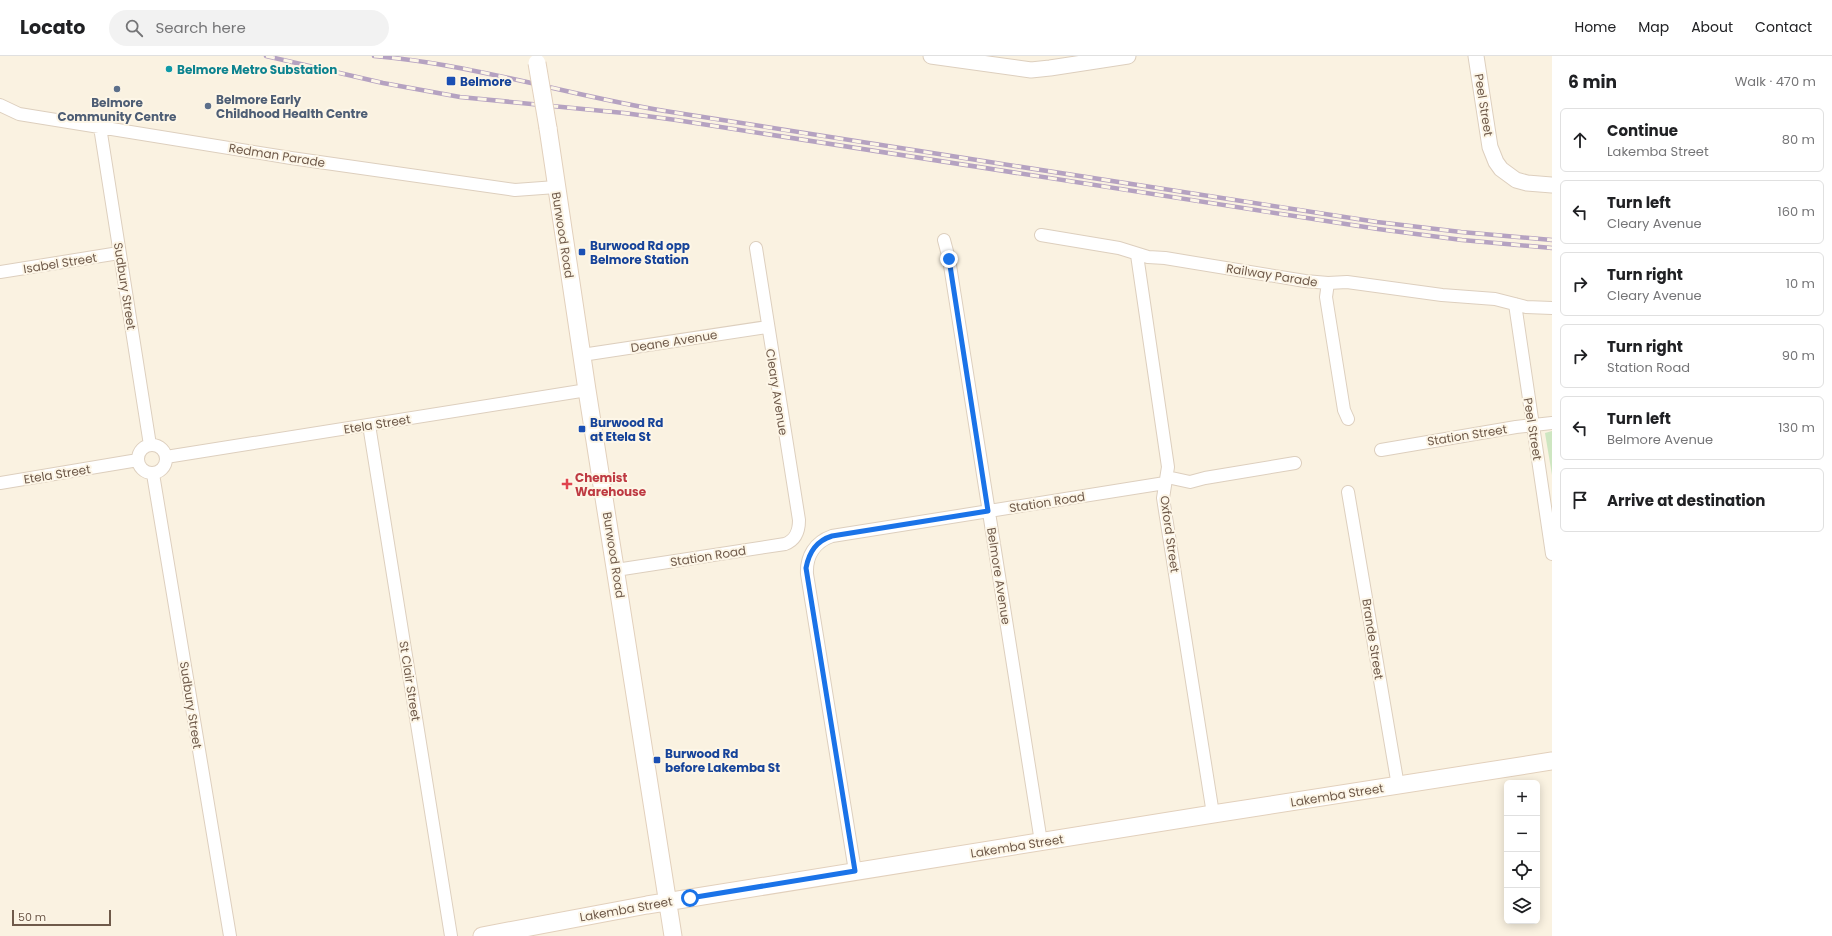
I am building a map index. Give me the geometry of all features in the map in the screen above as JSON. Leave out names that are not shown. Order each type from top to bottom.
[{"type":"main road","name":"Burwood Road","points":[[537,59],[587,390],[674,936]]},
{"type":"main road","name":"Lakemba Street","points":[[486,936],[668,902],[855,871],[1552,761]]},
{"type":"street","points":[[931,56],[1031,70],[1128,56]]},
{"type":"street","name":"Peel Street","points":[[1476,56],[1490,147],[1496,162],[1505,172],[1516,180],[1527,183],[1552,185]]},
{"type":"street","name":"Redman Parade","points":[[0,105],[19,114],[380,171],[515,190],[556,187]]},
{"type":"street","name":"Sudbury Street","points":[[100,127],[150,445]]},
{"type":"street","name":"Railway Parade","points":[[1041,235],[1119,248],[1137,255],[1328,283],[1347,282],[1442,295],[1495,299],[1526,307],[1552,308]]},
{"type":"street","name":"Belmore Avenue","points":[[944,240],[949,259],[1042,842]]},
{"type":"street","name":"Cleary Avenue","points":[[756,248],[767,327],[799,520],[796,536]]},
{"type":"street","name":"Isabel Street","points":[[0,272],[119,253]]},
{"type":"street","name":"Oxford Street","points":[[1137,255],[1168,467],[1163,498],[1213,814]]},
{"type":"street","points":[[1328,283],[1326,297],[1344,410],[1348,419]]},
{"type":"street","name":"Peel Street","points":[[1515,304],[1552,554]]},
{"type":"street","name":"Deane Avenue","points":[[582,355],[767,327]]},
{"type":"street","name":"Etela Street","points":[[166,457],[587,390]]},
{"type":"street","name":"Station Street","points":[[1381,450],[1516,427],[1552,423]]},
{"type":"street","name":"St Clair Street","points":[[369,425],[451,936]]},
{"type":"street","points":[[150,445],[162,449],[166,457],[165,466],[153,474],[141,468],[138,460],[140,452],[150,445]]},
{"type":"street","name":"Etela Street","points":[[0,483],[138,460]]},
{"type":"street","name":"Station Road","points":[[855,871],[807,574],[807,563],[814,548],[820,541],[832,536],[1166,480],[1190,482],[1205,478],[1295,463]]},
{"type":"street","name":"Sudbury Street","points":[[153,474],[230,936]]},
{"type":"street","name":"Brande Street","points":[[1348,492],[1398,786]]},
{"type":"street","name":"Station Road","points":[[616,570],[785,544],[790,542],[796,536]]},
{"type":"green space","points":[[1552,431],[1552,475],[1545,433]]},
{"type":"railway","points":[[266,56],[383,83],[460,97],[624,113],[676,120],[1378,229],[1462,240],[1552,248]]},
{"type":"railway","points":[[374,56],[447,66],[665,111],[843,139],[1377,222],[1461,232],[1552,240]]},
{"type":"place","name":"Belmore Metro Substation","points":[[169,69]]},
{"type":"place","name":"Belmore","points":[[451,81]]},
{"type":"place","name":"Belmore Community Centre","points":[[117,89]]},
{"type":"place","name":"Belmore Early Childhood Health Centre","points":[[208,106]]},
{"type":"place","name":"Burwood Rd opp Belmore Station","points":[[582,252]]},
{"type":"place","name":"Burwood Rd at Etela St","points":[[582,429]]},
{"type":"place","name":"Chemist Warehouse","points":[[567,484]]},
{"type":"place","name":"Burwood Rd before Lakemba St","points":[[657,760]]},
{"type":"route","points":[[690,898],[855,871],[806,568],[814,548],[820,541],[832,536],[988,511],[949,259]]}]
